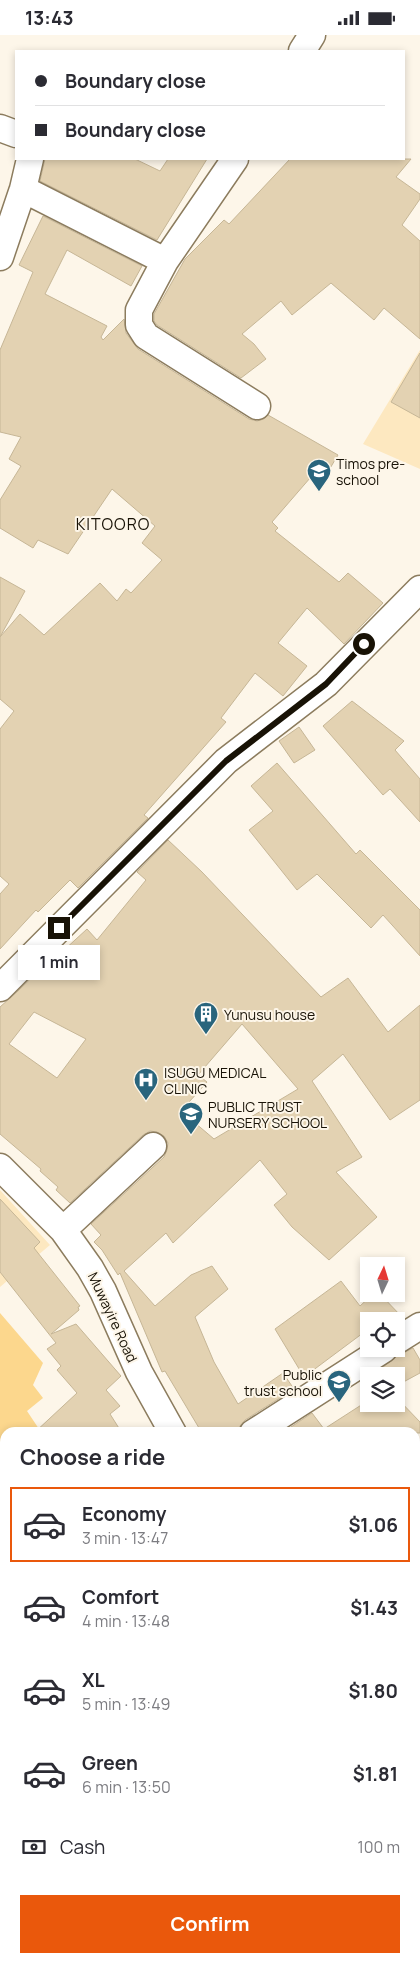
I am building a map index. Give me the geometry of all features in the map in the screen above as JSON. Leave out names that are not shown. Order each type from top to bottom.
[{"type":"street","points":[[303,50],[312,35]]},
{"type":"street","points":[[0,128],[15,134]]},
{"type":"street","points":[[0,257],[23,189],[30,160]]},
{"type":"street","points":[[234,160],[165,261],[139,311],[139,325],[146,336],[257,406]]},
{"type":"street","points":[[23,189],[165,261]]},
{"type":"street","points":[[0,988],[226,761],[326,684],[420,589]]},
{"type":"street","points":[[63,1230],[153,1146]]},
{"type":"street","name":"Muwayire Road","points":[[0,1167],[63,1230],[90,1268],[103,1291],[139,1372],[170,1427]]},
{"type":"street","points":[[405,1335],[420,1326]]},
{"type":"street","points":[[261,1427],[371,1357]]},
{"type":"shaded area","points":[[420,350],[420,469],[363,444]]},
{"type":"shaded area","points":[[0,1190],[50,1245],[0,1287]]},
{"type":"shaded area","points":[[0,1313],[43,1363],[33,1385],[43,1398],[27,1411],[38,1427],[0,1427]]},
{"type":"building","points":[[411,159],[396,177],[420,194],[420,199],[402,225],[420,241],[420,339],[384,308],[374,320],[331,283],[292,315],[281,301],[242,334],[254,344],[266,359],[241,378],[157,325],[154,321],[154,314],[185,259],[224,220],[229,224],[289,160]]},
{"type":"building","points":[[45,160],[137,160],[160,171],[167,160],[206,160],[157,240],[40,181]]},
{"type":"building","points":[[43,216],[142,266],[131,286],[67,250],[45,294],[107,326],[101,337],[103,340],[124,319],[126,333],[138,349],[249,419],[257,421],[264,419],[268,415],[338,455],[326,475],[317,470],[272,522],[278,528],[275,531],[339,582],[348,573],[383,603],[344,644],[307,608],[278,643],[307,666],[283,696],[255,673],[221,718],[226,722],[144,815],[148,818],[78,888],[70,880],[38,912],[36,910],[0,949],[0,894],[9,884],[0,876],[0,729],[14,711],[0,699],[0,637],[20,614],[44,635],[100,583],[117,601],[126,589],[131,593],[162,560],[142,543],[155,526],[112,489],[68,554],[38,540],[33,548],[0,528],[0,500],[21,466],[9,459],[21,437],[0,432],[0,350],[33,272],[19,265]]},
{"type":"building","points":[[420,353],[420,418],[391,402]]},
{"type":"building","points":[[0,577],[25,591],[0,637]]},
{"type":"building","points":[[352,701],[404,741],[395,750],[420,779],[420,822],[390,789],[383,795],[323,726]]},
{"type":"building","points":[[299,727],[315,750],[294,763],[279,741]]},
{"type":"building","points":[[277,763],[356,854],[360,850],[420,910],[420,956],[383,915],[371,928],[317,874],[297,890],[249,830],[273,811],[251,786]]},
{"type":"building","points":[[168,840],[202,872],[321,997],[348,978],[388,1032],[420,1005],[420,1100],[390,1120],[343,1054],[312,1081],[362,1157],[336,1172],[377,1217],[329,1260],[292,1227],[274,1205],[287,1194],[260,1160],[173,1243],[166,1233],[124,1271],[155,1306],[191,1275],[212,1266],[228,1289],[195,1317],[214,1362],[238,1404],[283,1373],[294,1389],[245,1420],[240,1427],[198,1427],[165,1371],[162,1372],[120,1273],[118,1275],[102,1250],[94,1242],[101,1235],[91,1224],[164,1157],[168,1143],[164,1136],[150,1131],[143,1135],[70,1203],[56,1190],[58,1187],[40,1171],[41,1169],[0,1134],[0,1007],[61,949],[63,951],[87,929],[97,940],[146,880],[137,872]],"holes":[[[34,1012],[86,1039],[57,1078],[9,1044]],[[242,1024],[298,1089],[214,1139],[181,1111],[207,1082],[198,1075]]]},
{"type":"building","points":[[0,1199],[40,1242],[34,1248],[80,1306],[78,1307],[79,1310],[51,1334],[76,1324],[121,1376],[106,1390],[120,1406],[110,1414],[118,1427],[40,1427],[77,1393],[57,1370],[61,1366],[47,1349],[56,1343],[0,1272]]},
{"type":"building","points":[[341,1281],[360,1306],[363,1303],[389,1303],[397,1312],[360,1312],[360,1335],[304,1377],[275,1329]]},
{"type":"building","points":[[413,1348],[420,1360],[420,1373],[405,1381],[405,1367],[383,1367],[396,1357],[405,1357],[405,1352]]},
{"type":"building","points":[[360,1406],[360,1412],[405,1412],[405,1406],[420,1422],[420,1427],[327,1427]]},
{"type":"building","points":[[312,1413],[322,1427],[291,1427]]},
{"type":"place","name":"Timos pre- school","points":[[319,492]]},
{"type":"place","name":"Yunusu house","points":[[206,1035]]},
{"type":"place","name":"ISUGU MEDICAL CLINIC","points":[[146,1101]]},
{"type":"place","name":"PUBLIC TRUST NURSERY SCHOOL","points":[[191,1135]]},
{"type":"place","name":"Public trust school","points":[[339,1403]]},
{"type":"district","name":"KITOORO","points":[[113,524]]},
{"type":"route","points":[[59,928],[226,761],[326,684],[364,644]]}]
